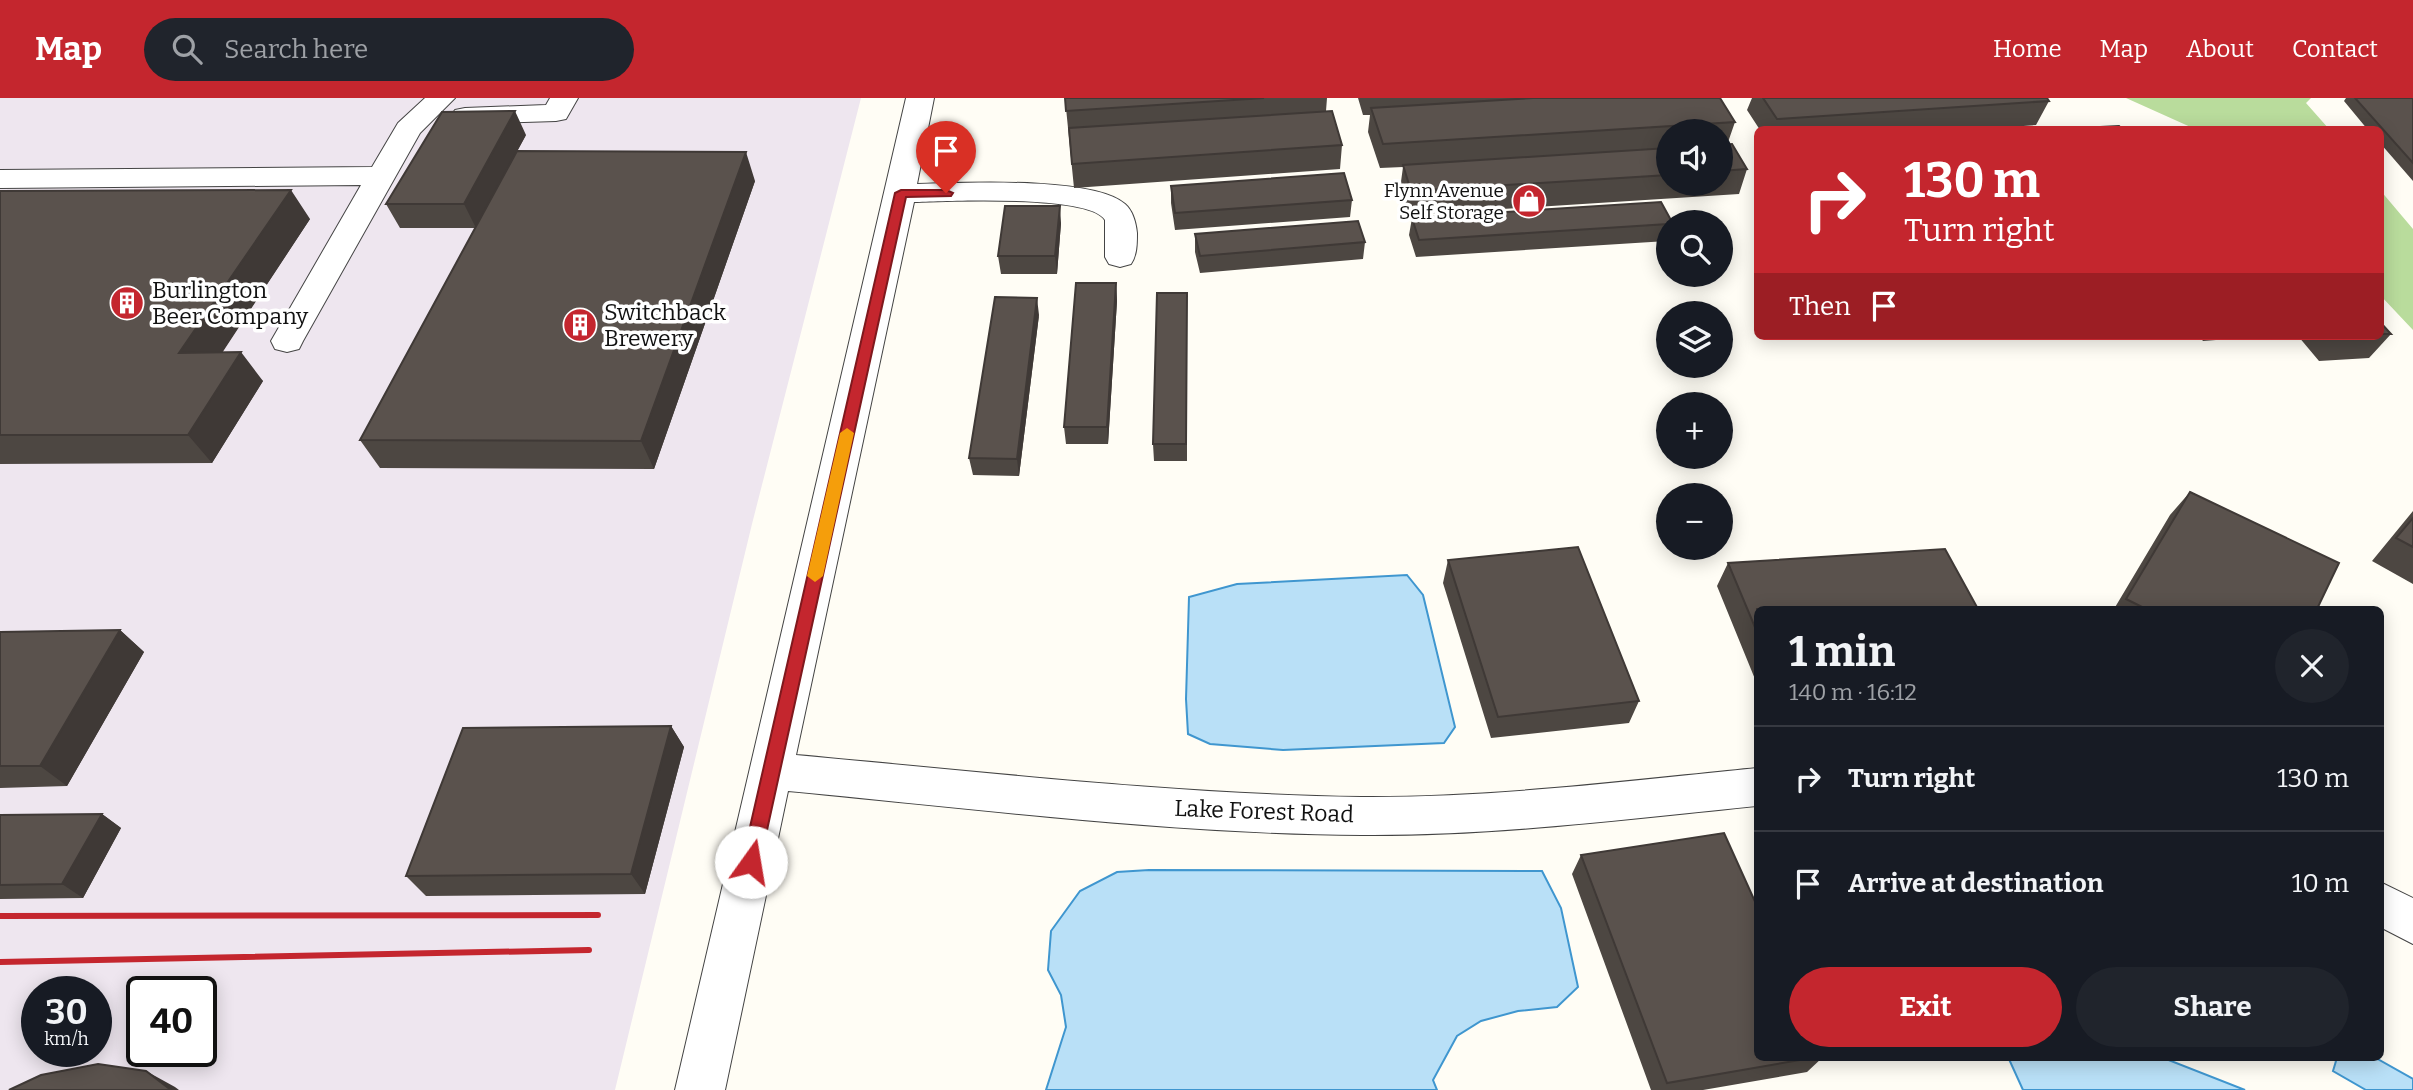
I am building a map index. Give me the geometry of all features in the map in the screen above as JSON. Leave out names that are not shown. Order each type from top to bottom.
[{"type":"street","points":[[286,341],[408,129],[431,108],[556,113],[564,98]]},
{"type":"street","points":[[700,1090],[901,193],[919,98]]},
{"type":"street","points":[[0,179],[381,176]]},
{"type":"street","points":[[901,193],[1078,196],[1101,201],[1114,210],[1121,220],[1120,257]]},
{"type":"street","name":"Lake Forest Road","points":[[772,771],[1162,807],[1364,816],[1487,812],[1754,787]]},
{"type":"street","points":[[2384,905],[2413,922]]},
{"type":"shaded area","points":[[0,98],[861,98],[752,524],[615,1090],[0,1090]]},
{"type":"green space","points":[[2126,98],[2311,98],[2306,103],[2326,126],[2188,126]]},
{"type":"green space","points":[[2384,195],[2413,229],[2413,330],[2384,299]]},
{"type":"water","points":[[1407,575],[1423,595],[1455,727],[1444,743],[1283,750],[1210,744],[1188,734],[1186,699],[1189,597],[1237,584]]},
{"type":"water","points":[[1542,871],[1561,908],[1578,987],[1557,1007],[1518,1011],[1481,1021],[1457,1036],[1433,1080],[1437,1090],[1046,1090],[1066,1027],[1061,995],[1048,970],[1051,931],[1080,891],[1117,872]]},
{"type":"water","points":[[2010,1061],[2171,1061],[2245,1090],[2023,1090]]},
{"type":"water","points":[[2336,1061],[2381,1061],[2413,1079],[2413,1090],[2366,1090],[2333,1071]]},
{"type":"building","points":[[1065,98],[1264,98],[1066,111]]},
{"type":"building","points":[[1533,98],[1720,98],[1735,122],[1733,119],[1656,119],[1656,127],[1383,144],[1371,108]]},
{"type":"building","points":[[1763,98],[2047,98],[2049,101],[1777,119]]},
{"type":"building","points":[[2355,98],[2413,98],[2413,163],[2384,130],[2384,126],[2380,126]]},
{"type":"building","points":[[515,111],[464,204],[386,204],[442,112]]},
{"type":"building","points":[[1332,111],[1342,145],[1072,164],[1069,128]]},
{"type":"building","points":[[1733,146],[1747,169],[1733,170]]},
{"type":"building","points":[[1656,149],[1656,176],[1411,191],[1403,165]]},
{"type":"building","name":"Switchback Brewery","points":[[517,151],[746,152],[641,441],[360,440]]},
{"type":"building","points":[[1344,173],[1352,200],[1175,213],[1171,186]]},
{"type":"building","name":"Burlington Beer Company","points":[[291,190],[179,353],[241,352],[188,435],[0,435],[0,191]]},
{"type":"building","points":[[1661,202],[1665,210],[1656,210],[1656,225],[1419,240],[1412,218]]},
{"type":"building","points":[[1005,206],[1060,206],[1055,256],[998,256]]},
{"type":"building","points":[[1358,221],[1365,242],[1200,256],[1195,234]]},
{"type":"building","points":[[1076,283],[1116,283],[1107,427],[1064,427]]},
{"type":"building","points":[[1157,293],[1187,293],[1186,444],[1153,444]]},
{"type":"building","points":[[995,297],[1037,298],[1017,459],[969,458]]},
{"type":"building","points":[[2190,492],[2339,563],[2318,606],[2140,606],[2126,599]]},
{"type":"building","points":[[2413,518],[2413,547],[2396,538]]},
{"type":"building","points":[[1578,547],[1639,701],[1498,717],[1448,560]]},
{"type":"building","points":[[1945,549],[1976,606],[1754,606],[1754,625],[1728,563]]},
{"type":"building","points":[[120,630],[40,766],[0,766],[0,632]]},
{"type":"building","points":[[671,726],[631,874],[406,876],[463,728]]},
{"type":"building","points":[[102,814],[62,884],[0,885],[0,815]]},
{"type":"building","points":[[1724,833],[1754,899],[1754,1061],[1794,1061],[1667,1083],[1581,855]]},
{"type":"building","points":[[112,1066],[146,1071],[171,1090],[9,1090],[41,1075],[82,1067]]},
{"type":"railway","points":[[0,916],[598,915]]},
{"type":"railway","points":[[0,962],[589,950]]},
{"type":"slow traffic","points":[[815,576],[847,433]]},
{"type":"place","name":"Flynn Avenue Self Storage","points":[[1529,201]]},
{"type":"place","name":"Burlington Beer Company","points":[[127,303]]},
{"type":"place","name":"Switchback Brewery","points":[[580,325]]},
{"type":"route","points":[[751,862],[901,193],[946,193]]}]
